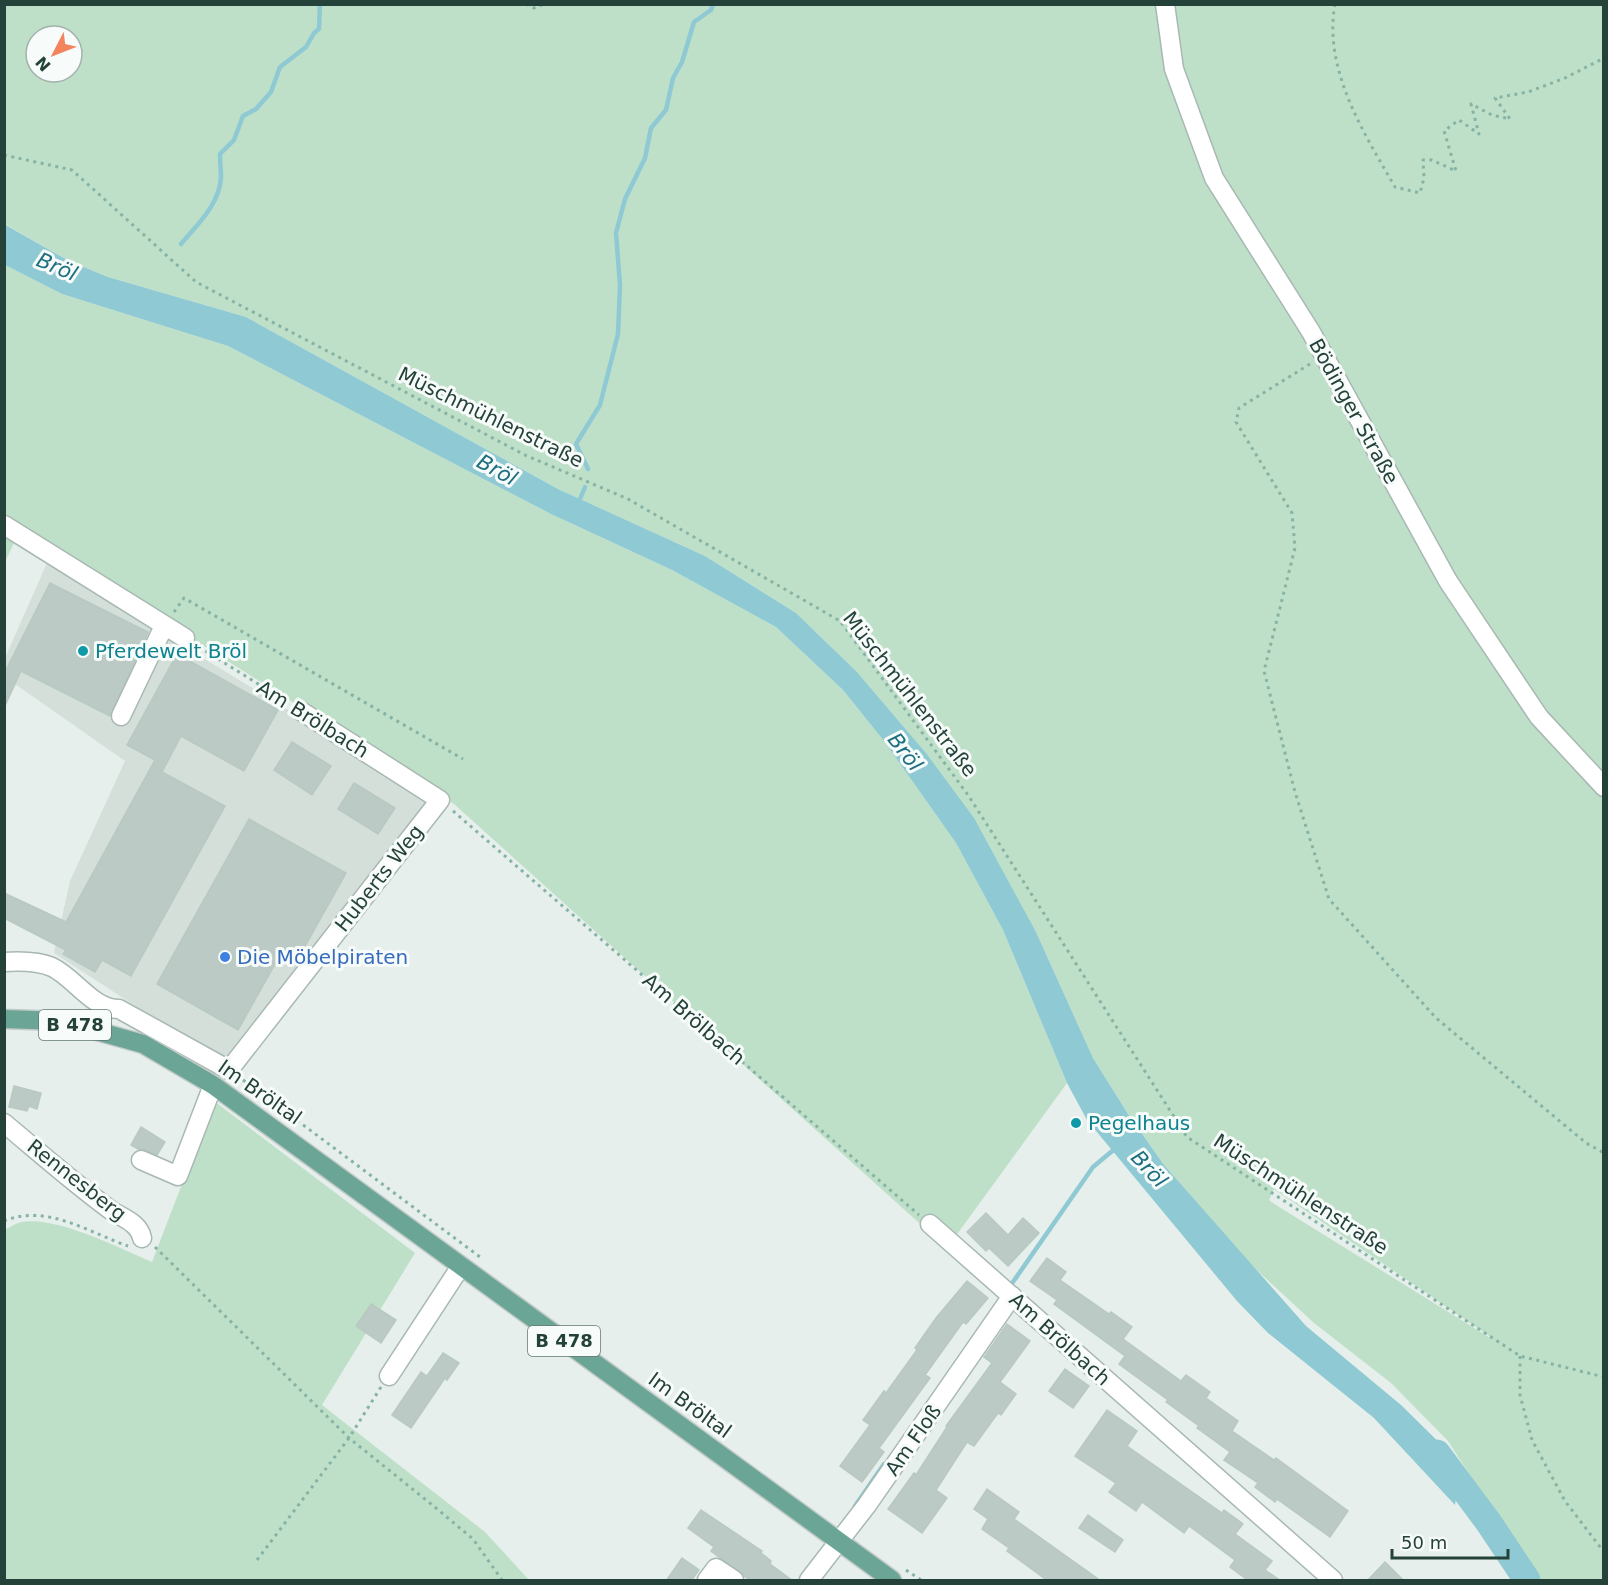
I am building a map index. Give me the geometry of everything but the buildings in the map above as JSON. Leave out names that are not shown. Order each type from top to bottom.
[{"type":"main road","name":"Im Bröltal","points":[[4,1019],[61,1021],[143,1044],[213,1085],[892,1581]]},
{"type":"street","name":"Bödinger Straße","points":[[1165,4],[1174,69],[1214,178],[1324,355],[1448,581],[1539,717],[1604,787]]},
{"type":"street","points":[[4,525],[184,638]]},
{"type":"street","points":[[121,716],[164,626]]},
{"type":"street","name":"Am Brölbach","points":[[301,711],[440,800]]},
{"type":"street","name":"Huberts Weg","points":[[229,1070],[440,800]]},
{"type":"street","points":[[4,962],[20,961],[51,967],[108,1009],[119,1009],[229,1070]]},
{"type":"street","points":[[141,1160],[178,1176],[213,1085]]},
{"type":"street","name":"Rennesberg","points":[[4,1123],[96,1199],[135,1225],[148,1242]]},
{"type":"street","name":"Am Brölbach","points":[[930,1224],[1334,1581]]},
{"type":"street","points":[[389,1376],[461,1266]]},
{"type":"street","name":"Am Floß","points":[[809,1581],[867,1505],[1012,1296]]},
{"type":"street","points":[[706,1581],[716,1568],[734,1581]]},
{"type":"path","points":[[526,4],[534,8],[543,4]]},
{"type":"path","points":[[1335,4],[1332,41],[1344,87],[1395,187],[1420,193],[1424,178],[1423,160],[1432,160],[1456,171],[1443,131],[1459,120],[1479,134],[1471,104],[1492,115],[1510,119],[1495,98],[1528,92],[1564,78],[1604,58]]},
{"type":"path","name":"Müschmühlenstraße","points":[[4,155],[72,170],[196,282],[525,454],[628,499],[840,621],[968,795],[1187,1137],[1520,1356],[1604,1377]]},
{"type":"path","points":[[1324,355],[1239,408],[1236,422],[1292,513],[1295,548],[1264,671],[1295,792],[1329,899],[1436,1018],[1586,1143],[1604,1154]]},
{"type":"path","points":[[164,626],[184,598],[464,759]]},
{"type":"path","name":"Am Brölbach","points":[[184,638],[301,711]]},
{"type":"path","name":"Am Brölbach","points":[[440,800],[930,1224]]},
{"type":"path","points":[[229,1070],[485,1261]]},
{"type":"path","name":"Rennesberg","points":[[4,1221],[24,1215],[62,1220],[129,1246],[148,1242]]},
{"type":"path","points":[[148,1242],[349,1438],[473,1539],[502,1581]]},
{"type":"path","points":[[1520,1356],[1520,1395],[1532,1440],[1565,1501],[1604,1552]]},
{"type":"path","points":[[257,1560],[349,1438],[389,1376]]},
{"type":"shaded area","points":[[47,563],[436,800],[229,1067],[54,953],[70,881],[125,761],[5,677],[5,658]]},
{"type":"green space","points":[[4,5],[1603,5],[1603,1580],[1537,1580],[1448,1441],[1391,1383],[1314,1323],[1248,1262],[1164,1165],[1093,1058],[1036,932],[926,753],[857,672],[796,613],[705,556],[558,489],[246,317],[108,277],[69,261],[5,224]],"holes":[[[1274,1189],[1492,1338],[1276,1205],[1269,1200]]]},
{"type":"green space","points":[[5,265],[62,294],[228,346],[551,514],[672,570],[776,627],[843,690],[884,741],[956,843],[1003,930],[1067,1083],[947,1248],[454,804],[20,530],[5,562]]},
{"type":"green space","points":[[214,1101],[415,1253],[322,1405],[485,1532],[529,1580],[5,1580],[4,1230],[22,1222],[36,1221],[52,1224],[88,1234],[152,1262]]},
{"type":"water","points":[[4,224],[69,261],[108,277],[246,317],[558,489],[705,556],[796,613],[857,672],[926,753],[974,818],[1036,932],[1093,1058],[1164,1165],[1306,1326],[1401,1405],[1461,1464],[1455,1505],[1374,1418],[1268,1333],[1237,1301],[1087,1120],[1067,1083],[1003,930],[956,843],[884,741],[843,690],[776,627],[672,570],[551,514],[228,346],[62,294],[5,265]]},
{"type":"waterway","points":[[181,244],[212,206],[221,178],[220,154],[234,140],[243,116],[256,109],[271,92],[280,67],[306,47],[319,29],[320,4]]},
{"type":"waterway","points":[[588,469],[576,444],[600,405],[618,334],[620,285],[616,233],[625,199],[645,158],[651,128],[666,110],[673,78],[682,62],[694,22],[711,10],[713,4]]},
{"type":"waterway","points":[[578,504],[585,487]]},
{"type":"waterway","points":[[1013,1282],[1093,1167],[1117,1147]]},
{"type":"waterway","name":"Bröl","points":[[1437,1453],[1489,1523],[1527,1580]]},
{"type":"waterway","points":[[855,1506],[884,1464]]},
{"type":"place","name":"Pferdewelt Bröl","points":[[83,651]]},
{"type":"place","name":"Die Möbelpiraten","points":[[225,957]]},
{"type":"place","name":"Pegelhaus","points":[[1076,1123]]}]
